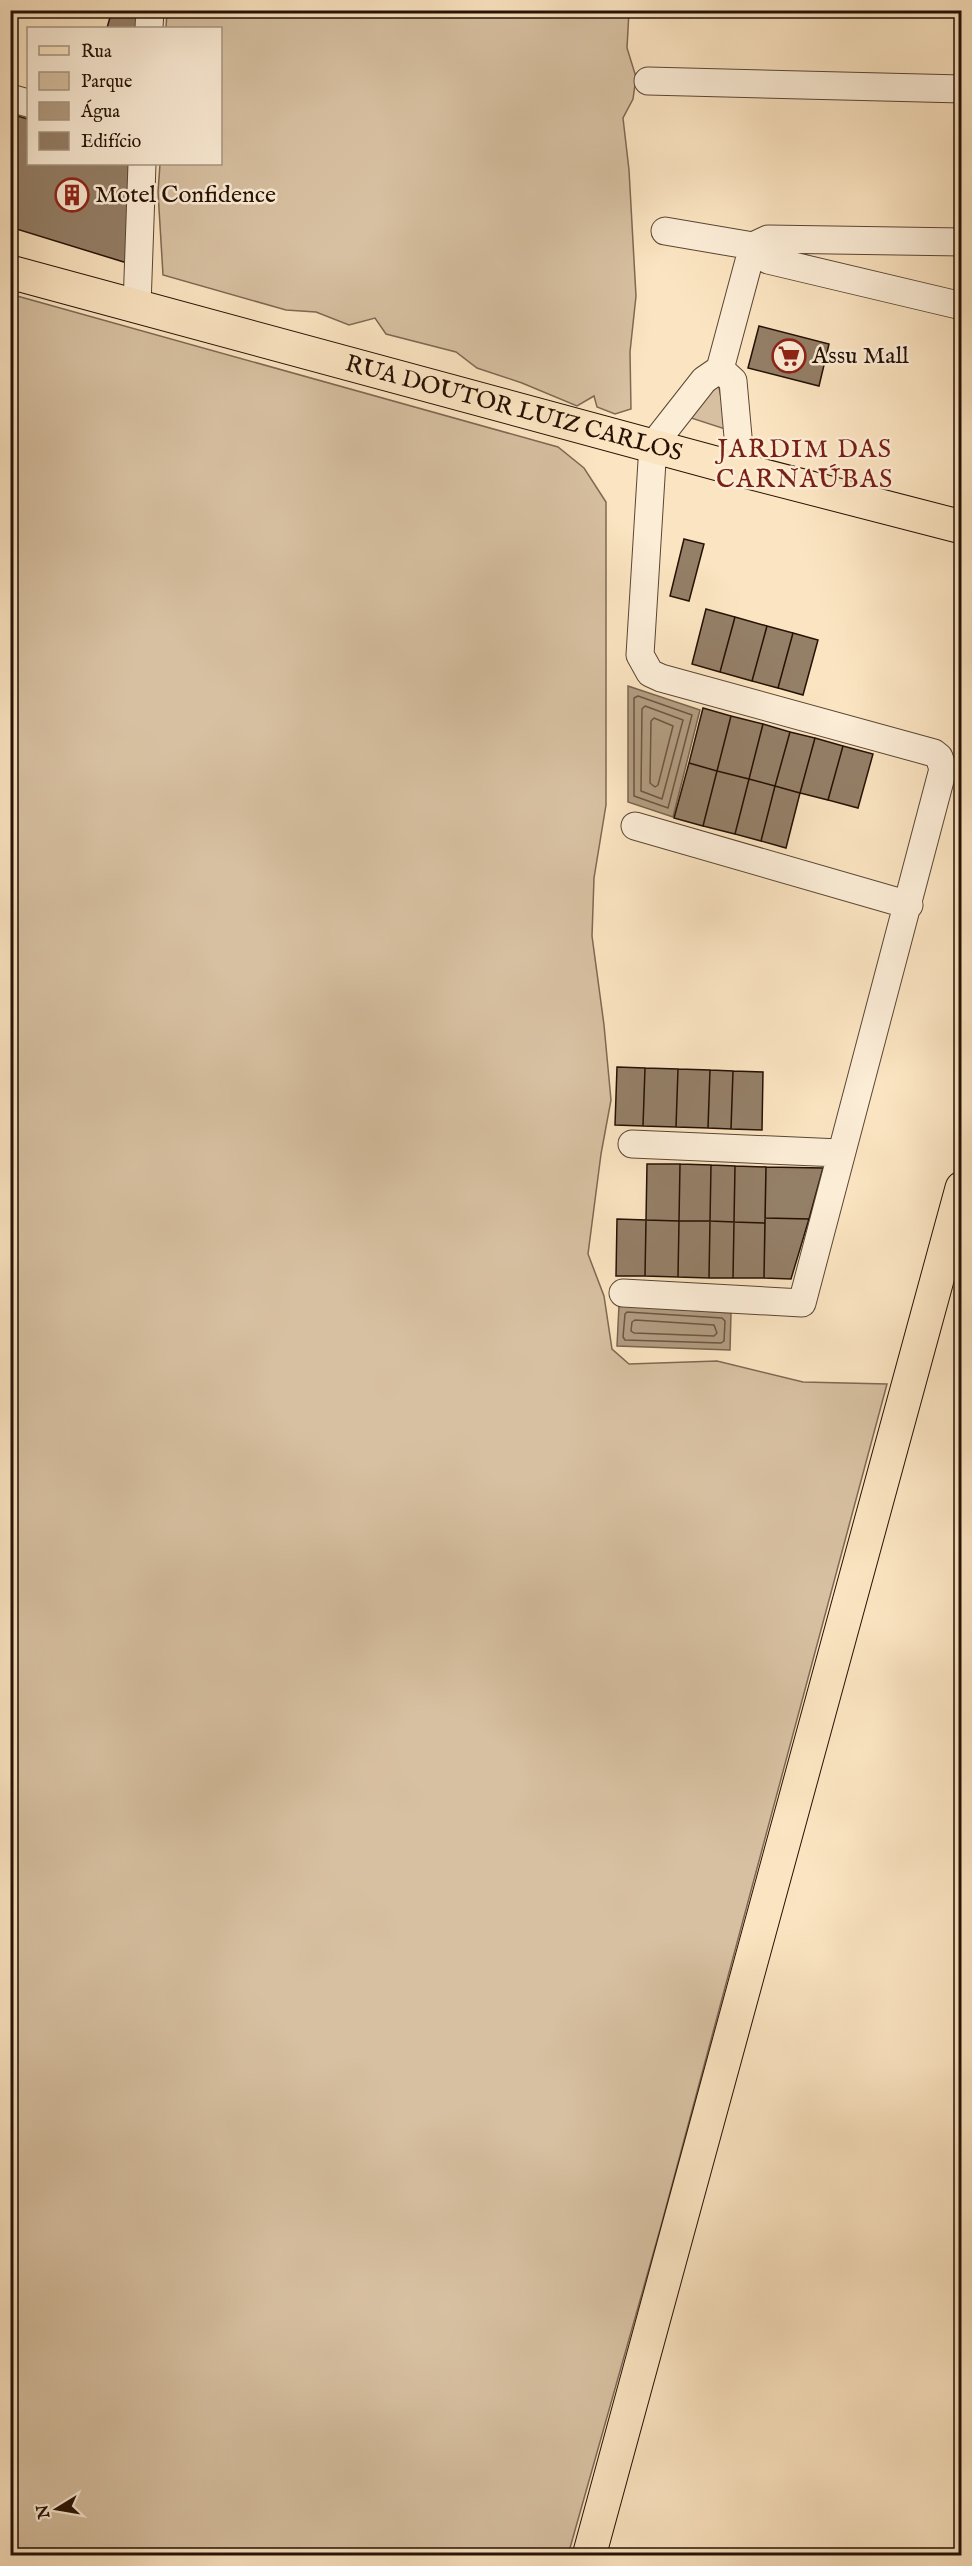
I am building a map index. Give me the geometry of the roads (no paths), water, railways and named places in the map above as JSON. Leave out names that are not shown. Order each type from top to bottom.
[{"type":"main road","name":"RUA DOUTOR LUIZ CARLOS","points":[[10,272],[741,470],[962,527]]},
{"type":"main road","points":[[589,2556],[962,1188]]},
{"type":"street","points":[[149,27],[150,10]]},
{"type":"street","points":[[648,81],[962,89]]},
{"type":"street","points":[[10,98],[27,103]]},
{"type":"street","points":[[137,306],[142,165]]},
{"type":"street","points":[[665,231],[753,246],[768,260],[962,306]]},
{"type":"street","points":[[623,1293],[802,1302],[840,1153],[909,905],[943,769],[939,757],[934,753],[661,678],[650,673],[640,655],[653,446],[704,380],[720,369],[753,246],[768,239],[962,242]]},
{"type":"street","points":[[720,369],[733,381],[741,470]]},
{"type":"street","points":[[635,826],[909,905]]},
{"type":"street","points":[[632,1143],[840,1153]]},
{"type":"water","points":[[628,686],[700,710],[673,817],[628,802]]},
{"type":"water","points":[[619,1305],[731,1313],[730,1350],[617,1346]]},
{"type":"place","name":"Motel Confidence","points":[[72,195]]},
{"type":"place","name":"Assu Mall","points":[[789,356]]},
{"type":"district","name":"JARDIM DAS CARNAÚBAS","points":[[805,464]]}]
